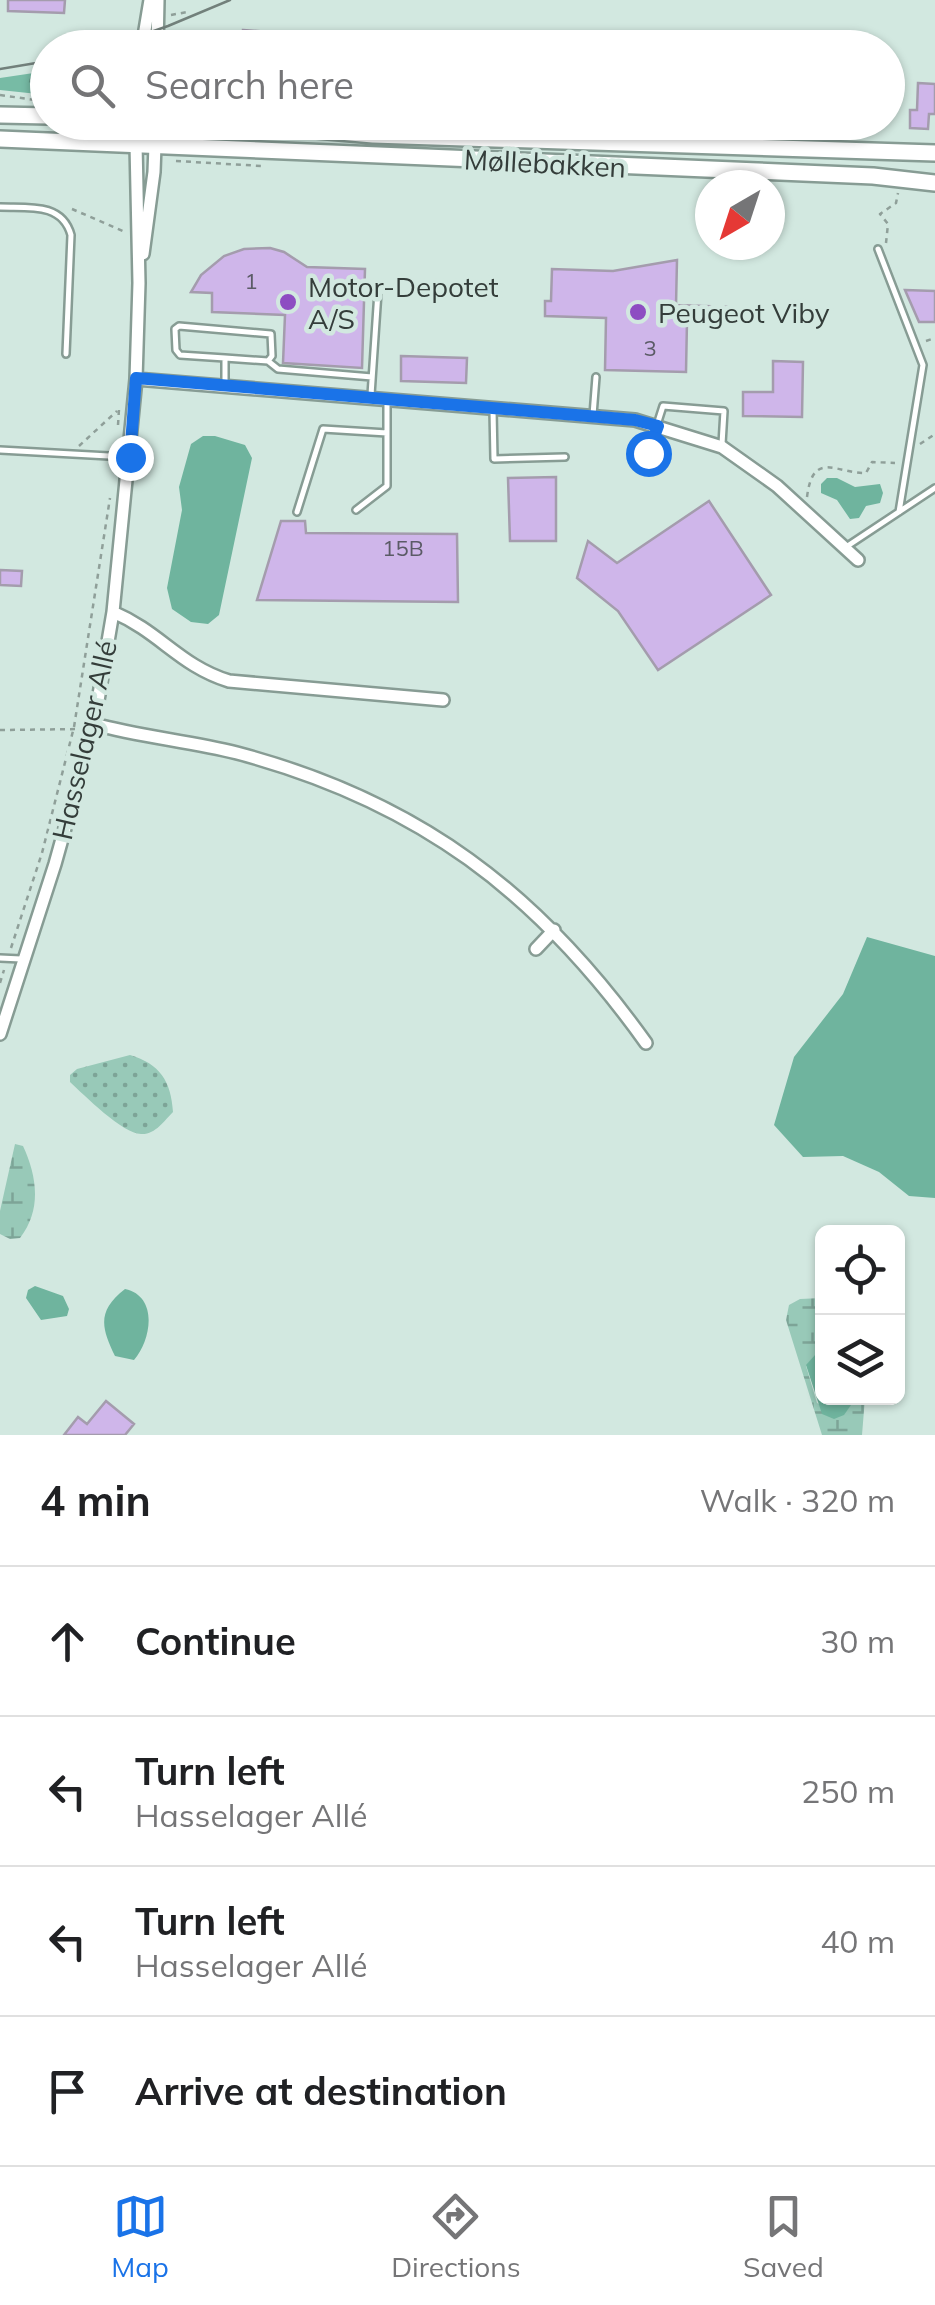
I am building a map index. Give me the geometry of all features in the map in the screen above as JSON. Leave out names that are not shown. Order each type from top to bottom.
[{"type":"main road","points":[[0,115],[30,116]]},
{"type":"main road","name":"Møllebakken","points":[[0,139],[935,181]]},
{"type":"main road","name":"Hasselager Allé","points":[[136,140],[136,144]]},
{"type":"main road","name":"Hasselager Allé","points":[[154,140],[154,145]]},
{"type":"main road","name":"Møllebakken","points":[[530,140],[935,153]]},
{"type":"street","points":[[145,30],[150,0]]},
{"type":"street","points":[[158,0],[158,30]]},
{"type":"street","name":"Hasselager Allé","points":[[0,1034],[93,728],[113,612],[136,378],[136,144]]},
{"type":"street","name":"Hasselager Allé","points":[[139,283],[154,145]]},
{"type":"street","points":[[136,378],[594,415],[658,426],[722,446],[800,506],[858,560]]},
{"type":"street","points":[[113,612],[140,624],[202,672],[229,681],[443,700]]},
{"type":"street","points":[[93,728],[234,752],[306,774],[369,800],[465,856],[506,886],[603,983],[646,1043]]},
{"type":"street","points":[[536,949],[554,930]]},
{"type":"lane","points":[[0,208],[44,209],[62,217],[68,226],[71,235],[66,354]]},
{"type":"lane","points":[[882,250],[923,365],[899,512]]},
{"type":"lane","points":[[370,398],[378,292]]},
{"type":"lane","points":[[268,361],[272,356],[272,334],[266,331],[179,326],[175,329],[180,355],[268,361],[278,369],[372,377]]},
{"type":"lane","points":[[225,386],[226,358]]},
{"type":"lane","points":[[594,415],[596,376]]},
{"type":"lane","points":[[356,510],[387,486],[387,400]]},
{"type":"lane","points":[[648,453],[663,406],[724,411],[722,446]]},
{"type":"lane","points":[[493,407],[494,458],[566,458]]},
{"type":"lane","points":[[296,512],[323,429],[387,433]]},
{"type":"lane","points":[[0,450],[130,457]]},
{"type":"lane","points":[[846,548],[935,488]]},
{"type":"lane","points":[[0,958],[24,959]]},
{"type":"path","points":[[159,15],[188,12]]},
{"type":"path","points":[[0,95],[30,98]]},
{"type":"path","points":[[882,250],[888,224],[880,214],[896,203],[901,179]]},
{"type":"path","points":[[72,209],[122,232],[137,231]]},
{"type":"path","points":[[71,454],[118,410],[118,425]]},
{"type":"path","points":[[918,446],[935,434]]},
{"type":"path","points":[[800,506],[811,478],[822,468],[837,466],[866,473],[872,462],[908,464]]},
{"type":"path","points":[[0,983],[42,853],[74,727],[111,494]]},
{"type":"path","points":[[0,730],[93,728]]},
{"type":"green space","points":[[30,74],[30,93],[0,90],[0,78]]},
{"type":"green space","points":[[130,1055],[149,1063],[162,1075],[172,1101],[173,1112],[146,1134],[133,1132],[114,1121],[70,1082],[70,1075],[77,1069]]},
{"type":"green space","points":[[15,1144],[23,1146],[28,1157],[35,1193],[27,1227],[20,1238],[10,1239],[0,1234],[0,1211]]},
{"type":"green space","points":[[815,1298],[815,1355],[806,1366],[815,1405],[843,1415],[851,1405],[864,1405],[862,1435],[822,1435],[786,1320],[789,1305],[800,1299]]},
{"type":"shaded area","points":[[203,436],[245,445],[252,458],[219,615],[208,624],[191,622],[172,609],[167,588],[182,510],[179,487],[191,444]]},
{"type":"shaded area","points":[[827,478],[837,478],[855,487],[880,484],[880,503],[866,506],[859,518],[850,519],[837,500],[821,493],[821,484]]},
{"type":"shaded area","points":[[867,937],[935,956],[935,1198],[909,1196],[879,1172],[843,1156],[803,1157],[774,1125],[794,1057],[843,994]]},
{"type":"shaded area","points":[[35,1286],[63,1296],[69,1309],[67,1316],[41,1320],[26,1298],[28,1290]]},
{"type":"shaded area","points":[[125,1289],[143,1300],[149,1319],[145,1341],[134,1360],[115,1356],[105,1328],[106,1312]]},
{"type":"shaded area","points":[[815,1355],[815,1393],[806,1365]]},
{"type":"shaded area","points":[[819,1405],[851,1405],[844,1415],[834,1419],[822,1414]]},
{"type":"building","points":[[8,0],[65,0],[64,13],[8,11]]},
{"type":"building","points":[[918,83],[935,84],[935,114],[929,114],[928,129],[910,128],[910,110],[917,110]]},
{"type":"building","name":"Motor-Depotet A/S","points":[[270,248],[307,267],[365,269],[362,368],[283,363],[285,315],[212,312],[212,293],[191,292],[201,275],[224,256],[244,249]]},
{"type":"building","name":"Peugeot Viby","points":[[677,260],[676,305],[731,307],[731,322],[687,321],[686,372],[605,370],[606,318],[545,316],[545,301],[551,301],[552,269],[613,271]]},
{"type":"building","points":[[905,290],[935,291],[935,322],[919,322]]},
{"type":"building","points":[[401,356],[467,358],[466,383],[401,381]]},
{"type":"building","points":[[773,361],[803,362],[802,417],[743,416],[743,392],[773,392]]},
{"type":"building","points":[[556,477],[556,541],[510,541],[508,478]]},
{"type":"building","points":[[709,501],[771,595],[658,670],[618,611],[577,578],[588,541],[617,563]]},
{"type":"building","points":[[281,521],[305,521],[306,533],[457,534],[458,602],[257,600]]},
{"type":"building","points":[[0,570],[22,571],[21,586],[0,585]]},
{"type":"building","points":[[106,1401],[134,1424],[125,1435],[64,1435],[78,1417],[87,1424]]},
{"type":"tram line","points":[[157,30],[230,0]]},
{"type":"tram line","points":[[0,69],[30,64]]},
{"type":"place","name":"Motor-Depotet A/S","points":[[288,302]]},
{"type":"place","name":"Peugeot Viby","points":[[638,312]]},
{"type":"route","points":[[130,457],[136,378],[635,420],[658,426],[648,453]]}]
